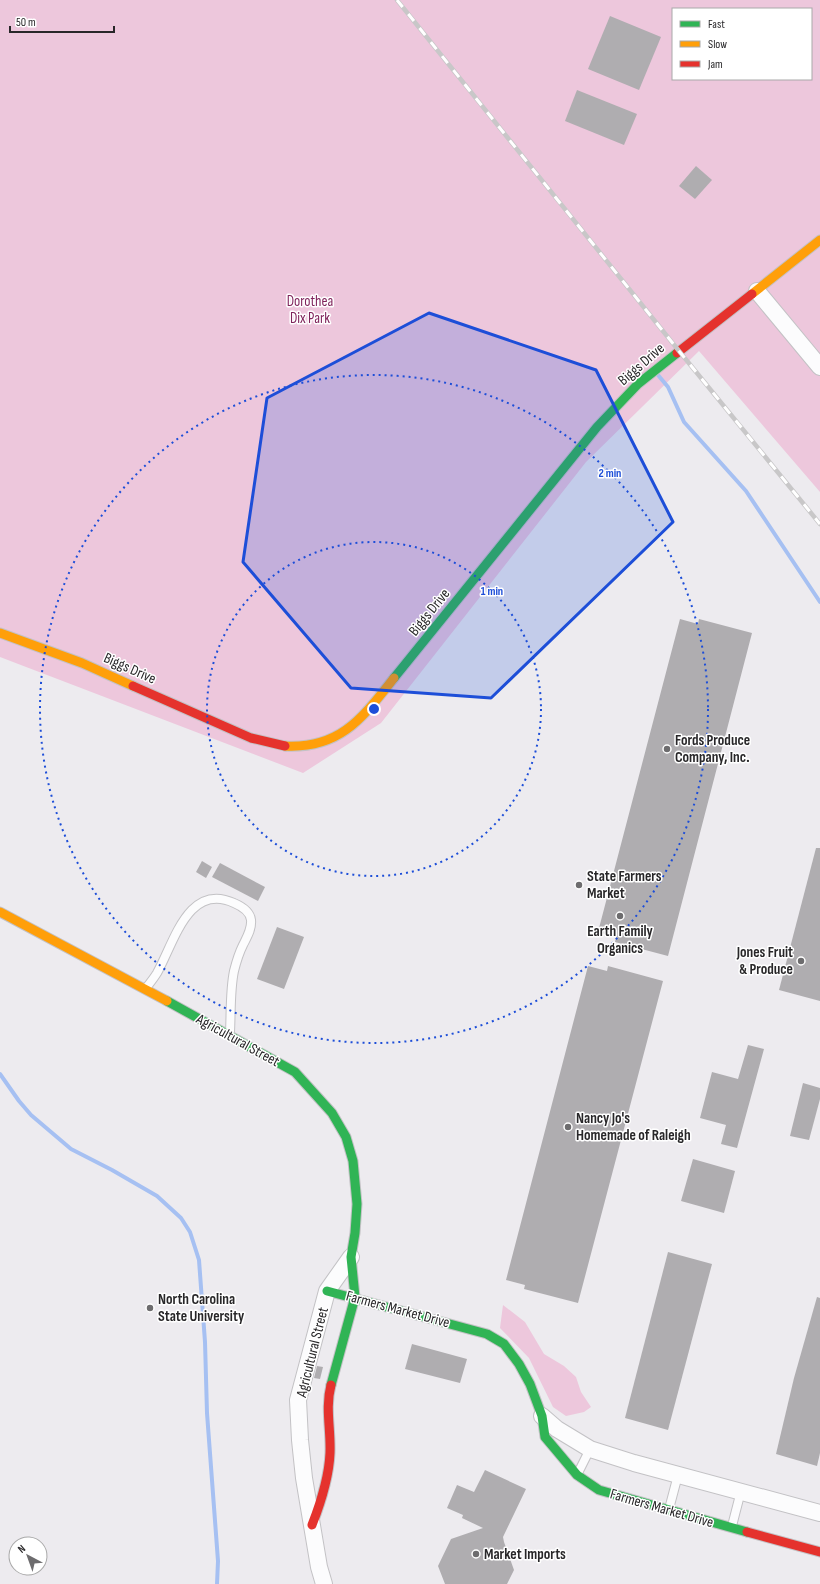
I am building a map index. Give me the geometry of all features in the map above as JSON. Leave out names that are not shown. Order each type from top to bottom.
[{"type":"street","name":"Biggs Drive","points":[[0,633],[82,662],[267,744],[284,747],[306,746],[321,743],[333,738],[352,726],[365,714],[593,432],[618,404],[644,379],[820,240]]},
{"type":"street","points":[[757,291],[820,368]]},
{"type":"street","name":"Agricultural Street","points":[[0,912],[146,989],[295,1072],[332,1113],[346,1137],[353,1161],[357,1204],[355,1233],[350,1257],[355,1297],[328,1397],[327,1410],[330,1436],[330,1465],[324,1493],[312,1525]]},
{"type":"street","name":"Agricultural Street","points":[[324,1584],[319,1567],[304,1478],[298,1400],[327,1291],[350,1257]]},
{"type":"street","name":"Farmers Market Drive","points":[[327,1291],[355,1297],[487,1334],[504,1344],[519,1364],[530,1384],[542,1416],[545,1437],[577,1475],[599,1490],[820,1551]]},
{"type":"street","name":"Farmers Market Drive","points":[[542,1416],[562,1433],[590,1449],[634,1463],[820,1513]]},
{"type":"lane","points":[[146,989],[157,974],[190,911],[199,904],[211,899],[222,898],[236,904],[246,910],[251,918],[251,929],[242,947],[234,972],[230,1035]]},
{"type":"lane","points":[[577,1475],[590,1449]]},
{"type":"lane","points":[[669,1510],[678,1475]]},
{"type":"lane","points":[[732,1527],[741,1491]]},
{"type":"highlighted area","points":[[429,313],[596,370],[673,522],[491,698],[351,688],[243,562],[267,398]]},
{"type":"green space","name":"Dorothea Dix Park","points":[[0,0],[820,0],[820,492],[699,351],[586,462],[381,723],[303,773],[0,657]]},
{"type":"green space","points":[[503,1305],[525,1322],[544,1354],[564,1366],[576,1377],[581,1392],[591,1407],[584,1412],[566,1416],[553,1407],[529,1358],[500,1328]]},
{"type":"building","points":[[610,16],[661,37],[639,90],[588,69]]},
{"type":"building","points":[[577,90],[637,114],[624,145],[565,121]]},
{"type":"building","points":[[696,166],[712,180],[695,199],[679,186]]},
{"type":"building","points":[[680,619],[698,624],[699,619],[752,633],[668,956],[615,942],[616,937],[598,932]]},
{"type":"building","points":[[816,848],[820,848],[820,1001],[779,990]]},
{"type":"building","points":[[202,861],[212,867],[206,878],[196,872]]},
{"type":"building","points":[[220,863],[265,887],[258,901],[212,877]]},
{"type":"building","points":[[277,927],[304,937],[284,989],[257,979]]},
{"type":"building","points":[[588,966],[607,971],[608,966],[663,981],[578,1303],[524,1289],[525,1285],[506,1280]]},
{"type":"building","points":[[748,1045],[764,1049],[737,1148],[721,1144],[726,1125],[700,1118],[712,1072],[738,1079]]},
{"type":"building","points":[[803,1083],[820,1088],[820,1099],[809,1140],[790,1136]]},
{"type":"building","points":[[693,1159],[735,1171],[724,1213],[681,1201]]},
{"type":"building","points":[[668,1252],[712,1264],[668,1430],[625,1418]]},
{"type":"building","points":[[817,1297],[820,1298],[820,1453],[817,1466],[776,1454],[794,1378]]},
{"type":"building","points":[[412,1344],[467,1359],[460,1383],[405,1369]]},
{"type":"building","points":[[317,1366],[323,1367],[320,1379],[314,1378]]},
{"type":"building","points":[[485,1470],[526,1489],[503,1537],[514,1570],[507,1584],[445,1584],[438,1566],[451,1539],[483,1528],[462,1518],[463,1515],[447,1508],[457,1485],[474,1492]]},
{"type":"waterway","points":[[658,375],[668,387],[684,422],[746,491],[820,602]]},
{"type":"waterway","points":[[0,1074],[31,1115],[71,1149],[112,1170],[157,1196],[181,1218],[190,1232],[199,1260],[205,1342],[207,1413],[218,1561],[217,1584]]},
{"type":"railway","points":[[397,0],[820,524]]},
{"type":"traffic: fast","points":[[394,678],[597,427],[638,384],[677,353]]},
{"type":"traffic: fast","points":[[167,1001],[295,1072],[332,1113],[346,1137],[353,1161],[357,1204],[355,1233],[351,1257],[355,1297],[331,1385]]},
{"type":"traffic: fast","points":[[327,1291],[487,1334],[504,1344],[519,1364],[530,1384],[542,1416],[545,1437],[577,1475],[599,1490],[747,1532]]},
{"type":"traffic: slow","points":[[752,294],[820,240]]},
{"type":"traffic: slow","points":[[0,633],[82,663],[133,686]]},
{"type":"traffic: slow","points":[[285,746],[304,746],[321,742],[336,736],[349,728],[372,706],[394,678]]},
{"type":"traffic: slow","points":[[0,912],[167,1001]]},
{"type":"traffic: jam","points":[[677,353],[752,294]]},
{"type":"traffic: jam","points":[[133,686],[251,738],[285,746]]},
{"type":"traffic: jam","points":[[312,1525],[324,1490],[328,1472],[330,1444],[328,1402],[331,1385]]},
{"type":"traffic: jam","points":[[747,1532],[820,1552]]},
{"type":"place","name":"Fords Produce Company, Inc.","points":[[667,749]]},
{"type":"place","name":"State Farmers Market","points":[[579,885]]},
{"type":"place","name":"Earth Family Organics","points":[[620,916]]},
{"type":"place","name":"Jones Fruit & Produce","points":[[801,961]]},
{"type":"place","name":"Nancy Jo's Homemade of Raleigh","points":[[568,1127]]},
{"type":"place","name":"North Carolina State University","points":[[150,1308]]},
{"type":"place","name":"Market Imports","points":[[476,1554]]}]
